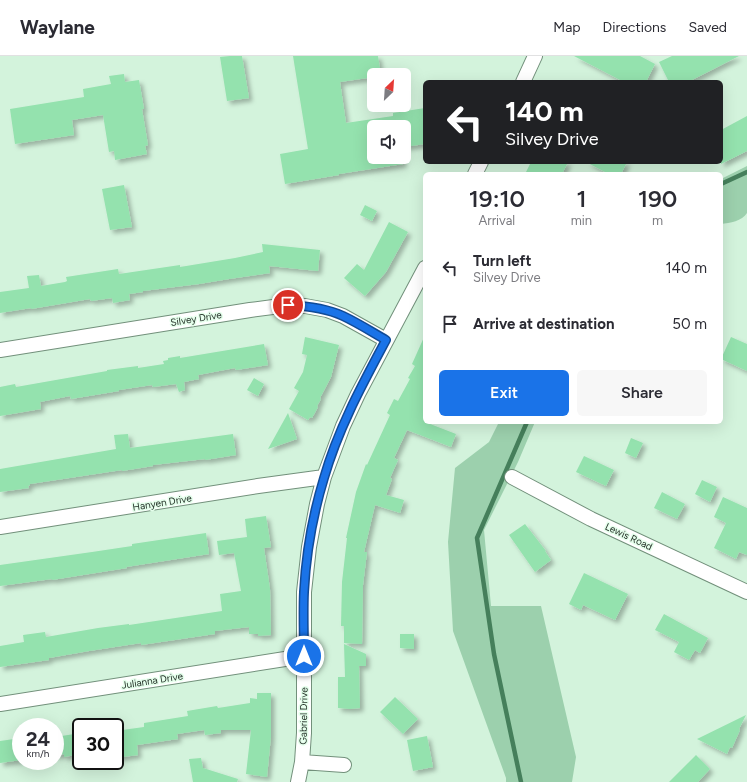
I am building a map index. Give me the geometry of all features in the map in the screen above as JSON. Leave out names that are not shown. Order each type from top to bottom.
[{"type":"street","points":[[524,80],[535,56]]},
{"type":"street","name":"Gabriel Drive","points":[[298,782],[302,762],[304,733],[304,592],[309,548],[317,504],[324,477],[343,426],[358,394],[423,272]]},
{"type":"street","name":"Silvey Drive","points":[[0,350],[288,305],[306,306],[327,310],[343,316],[386,340]]},
{"type":"street","name":"Hanyen Drive","points":[[0,527],[324,477]]},
{"type":"street","name":"Lewis Road","points":[[512,477],[591,518],[747,592]]},
{"type":"street","name":"Julianna Drive","points":[[0,704],[304,656]]},
{"type":"street","points":[[302,762],[344,765]]},
{"type":"green space","points":[[747,166],[747,213],[739,220],[723,224],[723,178]]},
{"type":"green space","points":[[498,424],[534,424],[518,462],[484,530],[491,606],[541,606],[576,757],[572,782],[506,782],[506,778],[453,631],[448,542],[455,468],[489,442]]},
{"type":"building","points":[[242,56],[249,98],[227,101],[220,57]]},
{"type":"building","points":[[293,56],[378,56],[380,68],[367,68],[367,78],[340,82],[346,123],[393,116],[393,113],[411,112],[411,110],[423,108],[423,144],[411,146],[411,120],[367,120],[367,164],[403,164],[285,184],[280,154],[308,149]]},
{"type":"building","points":[[574,56],[640,56],[655,64],[647,80],[620,80]]},
{"type":"building","points":[[672,56],[739,56],[692,80],[668,80],[659,62]]},
{"type":"building","points":[[124,74],[125,82],[139,80],[148,145],[145,146],[147,154],[115,160],[114,151],[109,152],[103,115],[72,120],[74,135],[15,144],[10,109],[84,97],[83,89],[111,84],[109,76]]},
{"type":"building","points":[[747,116],[747,151],[723,163],[723,129]]},
{"type":"building","points":[[530,164],[567,164],[563,172],[526,172]]},
{"type":"building","points":[[590,164],[626,164],[622,172],[605,172]]},
{"type":"building","points":[[124,185],[132,227],[110,230],[102,189]]},
{"type":"building","points":[[365,205],[377,211],[372,221],[360,215]]},
{"type":"building","points":[[389,222],[408,232],[386,272],[365,296],[344,278],[357,264],[364,270]]},
{"type":"building","points":[[262,244],[320,250],[318,271],[269,266],[270,273],[143,291],[129,294],[130,300],[113,303],[112,298],[91,301],[90,299],[0,313],[0,292],[29,288],[27,276],[39,275],[41,286],[65,282],[67,281],[66,277],[118,269],[119,274],[180,265],[180,267],[235,258],[263,252]]},
{"type":"building","points":[[305,337],[339,345],[331,377],[320,398],[318,407],[312,418],[310,417],[308,420],[289,409],[299,391],[294,388],[303,372],[307,355],[302,354]]},
{"type":"building","points":[[731,337],[747,344],[747,371],[723,360],[723,355]]},
{"type":"building","points":[[423,339],[423,424],[430,424],[456,434],[451,447],[407,430],[394,458],[398,460],[390,478],[392,479],[386,495],[404,500],[400,513],[375,505],[364,552],[367,552],[363,585],[362,644],[344,643],[344,626],[341,626],[342,582],[346,538],[356,492],[366,464],[367,465],[390,415],[387,413],[394,399],[398,401],[410,379],[408,378],[415,366],[412,364]]},
{"type":"building","points":[[264,344],[268,365],[236,370],[235,368],[198,375],[199,379],[184,382],[185,390],[179,392],[176,384],[153,387],[152,385],[71,399],[70,396],[40,402],[41,409],[0,416],[0,387],[15,384],[16,387],[107,370],[138,366],[138,368],[164,364],[163,361],[168,360],[168,358],[180,356],[180,358]]},
{"type":"building","points":[[254,378],[264,384],[258,396],[247,390]]},
{"type":"building","points":[[288,413],[297,439],[268,449]]},
{"type":"building","points":[[128,434],[130,448],[233,434],[236,455],[205,460],[153,465],[30,484],[28,486],[29,488],[0,492],[0,469],[116,449],[114,435]]},
{"type":"building","points":[[631,438],[643,443],[636,458],[625,453]]},
{"type":"building","points":[[584,456],[614,470],[606,486],[576,472]]},
{"type":"building","points":[[702,480],[717,487],[710,502],[695,494]]},
{"type":"building","points":[[662,492],[685,504],[677,519],[654,508]]},
{"type":"building","points":[[723,497],[747,508],[747,555],[739,552],[736,559],[714,548],[726,523],[714,517]]},
{"type":"building","points":[[266,516],[271,547],[264,548],[270,589],[271,635],[258,636],[258,634],[249,634],[249,627],[215,631],[215,634],[141,645],[141,643],[49,658],[49,660],[0,667],[0,646],[24,642],[23,635],[45,632],[46,637],[98,628],[129,625],[222,611],[220,594],[241,591],[234,553],[219,555],[217,541],[247,537],[245,519]]},
{"type":"building","points":[[525,524],[546,551],[551,560],[535,572],[509,535]]},
{"type":"building","points":[[206,533],[209,554],[52,580],[0,586],[0,565],[132,546],[132,544]]},
{"type":"building","points":[[584,573],[628,594],[615,620],[583,605],[581,610],[569,604]]},
{"type":"building","points":[[664,614],[708,638],[700,653],[695,650],[689,660],[674,652],[679,642],[655,630]]},
{"type":"building","points":[[400,634],[414,634],[414,649],[400,648]]},
{"type":"building","points":[[344,644],[366,654],[366,666],[359,666],[360,708],[338,708],[338,677],[345,677]]},
{"type":"building","points":[[257,693],[271,693],[271,736],[267,777],[246,774],[251,730],[221,730],[221,733],[205,735],[204,730],[177,734],[178,739],[137,745],[138,755],[124,757],[124,730],[144,727],[144,723],[188,716],[187,711],[250,703],[250,698],[257,699]]},
{"type":"building","points":[[395,697],[418,719],[403,734],[380,712]]},
{"type":"building","points":[[746,715],[732,748],[730,747],[727,754],[697,739]]},
{"type":"building","points":[[72,734],[72,756],[64,757],[64,736]]},
{"type":"building","points":[[427,736],[433,767],[413,771],[407,740]]},
{"type":"building","points":[[12,739],[12,761],[0,763],[0,741]]},
{"type":"building","points":[[696,755],[710,769],[698,782],[669,782]]},
{"type":"building","points":[[201,758],[203,768],[238,779],[237,782],[193,782],[189,759]]},
{"type":"waterway","points":[[723,183],[747,172]]},
{"type":"waterway","points":[[521,782],[494,654],[477,538],[526,424]]},
{"type":"route","points":[[288,305],[306,306],[327,310],[343,316],[386,340],[343,426],[324,477],[317,504],[309,548],[304,592],[304,656]]}]
